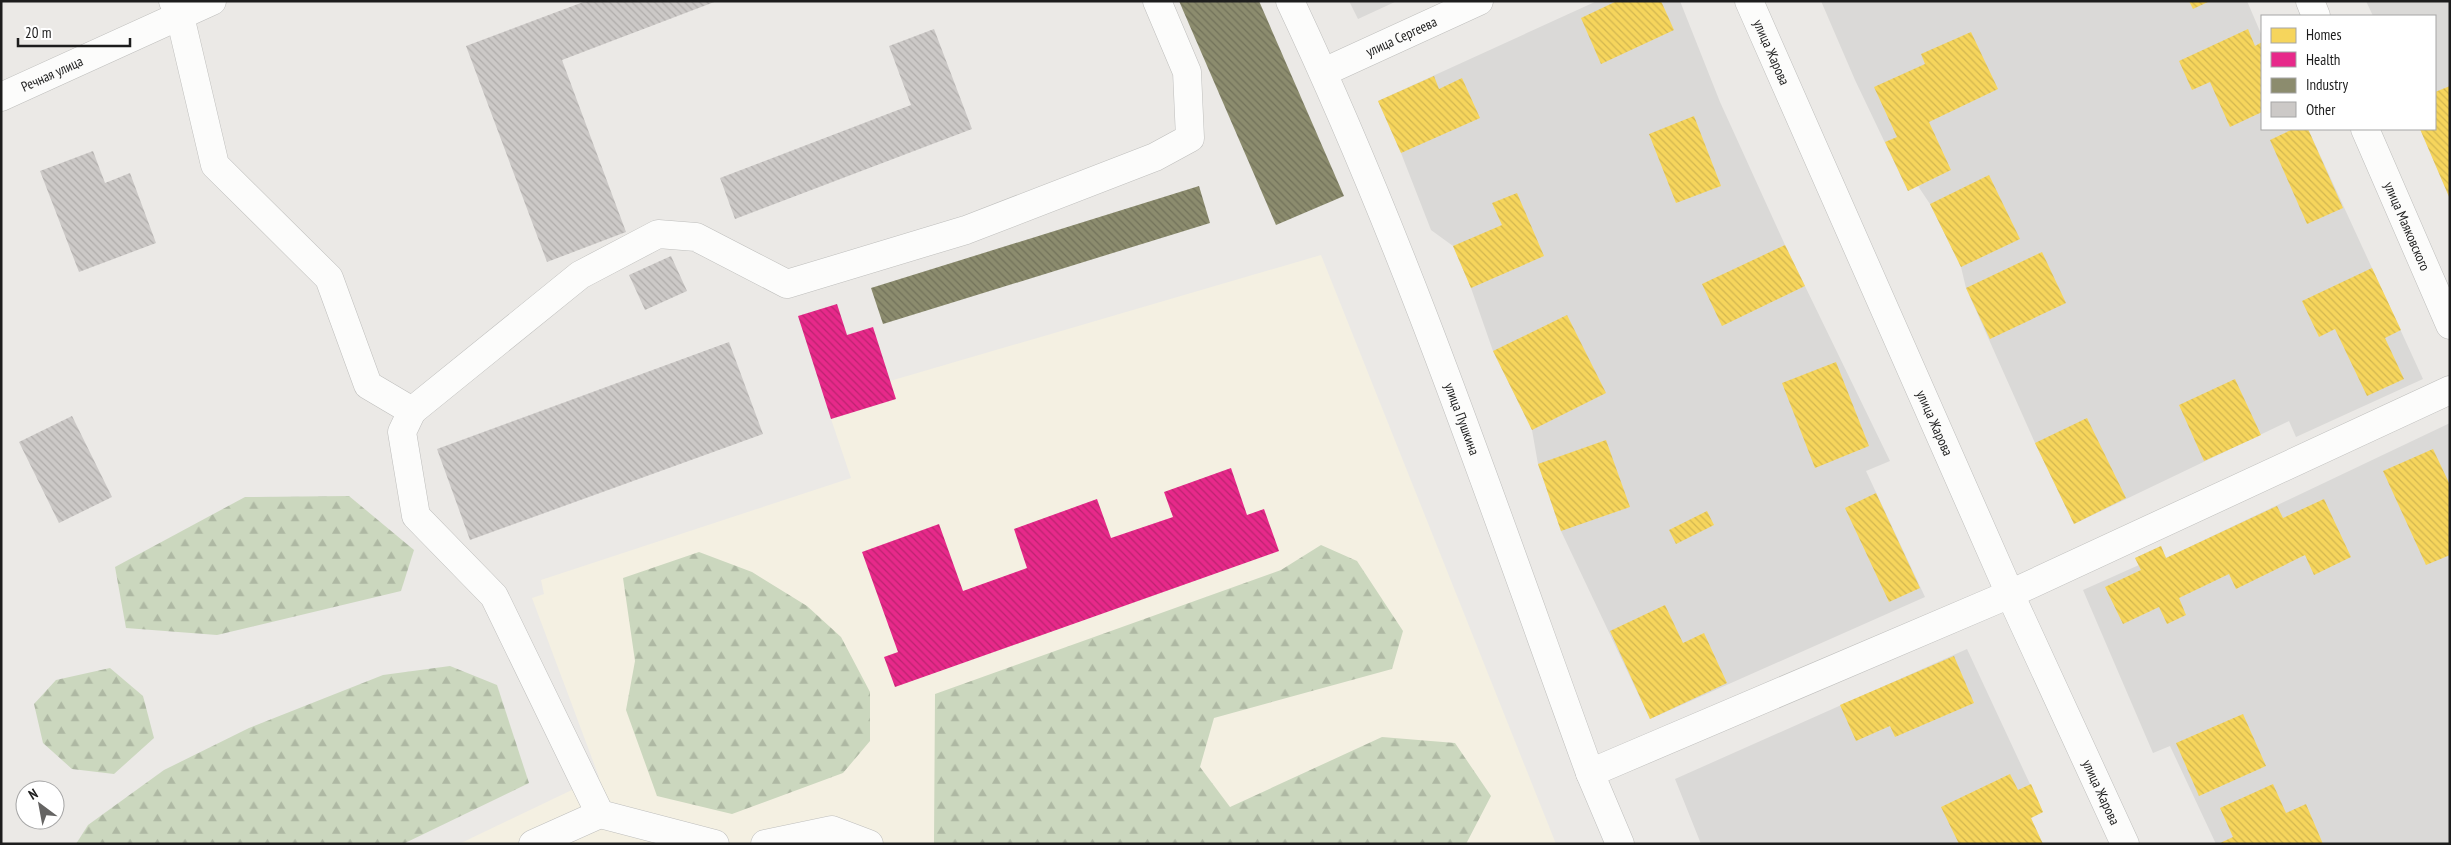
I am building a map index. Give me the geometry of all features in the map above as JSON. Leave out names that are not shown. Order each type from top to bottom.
[{"type":"street","name":"Речная улица","points":[[1,97],[176,9],[212,1]]},
{"type":"street","points":[[600,814],[494,596],[416,516],[402,432],[412,410],[580,275],[658,234],[696,237],[787,284],[966,230],[1154,157],[1190,138],[1186,72],[1157,1]]},
{"type":"street","name":"улица Пушкина","points":[[1290,1],[1324,72],[1428,329],[1590,773],[1620,844]]},
{"type":"street","name":"улица Сергеева","points":[[1324,72],[1479,1]]},
{"type":"street","name":"улица Жарова","points":[[1749,1],[2010,594],[2125,844]]},
{"type":"street","points":[[2310,1],[2316,15]]},
{"type":"street","points":[[176,9],[215,165],[329,278],[368,385],[412,410]]},
{"type":"street","name":"улица Маяковского","points":[[2365,130],[2450,325]]},
{"type":"street","points":[[1590,773],[2010,594],[2450,390]]},
{"type":"street","points":[[533,844],[600,814],[716,844]]},
{"type":"street","points":[[765,844],[832,830],[869,844]]},
{"type":"shaded area","points":[[1349,1],[1397,1],[1358,19]]},
{"type":"shaded area","points":[[1597,1],[1680,1],[1720,102],[1785,245],[1890,461],[1866,471],[1925,597],[1650,719],[1561,531],[1538,464],[1532,430],[1493,351],[1471,288],[1453,246],[1431,230],[1401,153],[1378,101]]},
{"type":"shaded area","points":[[1821,1],[2247,1],[2261,34],[2261,130],[2308,130],[2423,379],[2296,437],[2289,421],[2074,524],[2035,443],[1966,288],[1961,267],[1930,204],[1918,186],[1908,191],[1855,80]]},
{"type":"shaded area","points":[[2366,1],[2450,1],[2450,199],[2420,130],[2436,130],[2436,15],[2373,15]]},
{"type":"shaded area","points":[[1321,255],[1556,844],[459,844],[599,777],[532,598],[544,594],[541,580],[851,478],[831,419],[895,399],[890,381]]},
{"type":"shaded area","points":[[2450,423],[2450,844],[2216,844],[2170,746],[2153,753],[2083,590],[2139,565],[2135,558],[2161,546],[2166,558]]},
{"type":"shaded area","points":[[1967,649],[2043,812],[2031,818],[2043,844],[1701,844],[1675,779]]},
{"type":"green space","points":[[349,496],[414,550],[401,591],[217,635],[126,628],[115,567],[245,497]]},
{"type":"green space","points":[[1321,545],[1357,561],[1403,631],[1392,669],[1214,718],[1200,767],[1230,807],[1382,737],[1455,743],[1491,796],[1466,844],[934,844],[935,694],[1281,570]]},
{"type":"green space","points":[[699,552],[752,572],[807,606],[841,637],[870,692],[870,741],[843,773],[732,814],[657,796],[626,710],[635,661],[623,578]]},
{"type":"green space","points":[[450,666],[497,685],[529,783],[403,844],[76,844],[88,825],[164,770],[249,728],[383,675]]},
{"type":"green space","points":[[110,668],[143,696],[154,738],[114,774],[72,769],[43,743],[34,704],[56,680]]},
{"type":"building: Homes","points":[[1617,1],[1661,1],[1674,30],[1601,64],[1581,18]]},
{"type":"building: Homes","points":[[2189,1],[2210,1],[2193,9]]},
{"type":"building: Homes","points":[[2248,29],[2255,46],[2261,43],[2261,112],[2230,127],[2210,82],[2192,90],[2179,61]]},
{"type":"building: Homes","points":[[1971,32],[1998,89],[1929,122],[1951,170],[1908,191],[1885,142],[1897,137],[1874,87],[1925,64],[1921,54]]},
{"type":"building: Homes","points":[[1434,76],[1439,89],[1462,78],[1480,118],[1401,153],[1378,101]]},
{"type":"building: Homes","points":[[2450,86],[2450,199],[2420,130],[2436,130],[2436,92]]},
{"type":"building: Homes","points":[[1694,116],[1721,186],[1676,203],[1649,134]]},
{"type":"building: Homes","points":[[2291,130],[2308,130],[2343,208],[2307,224],[2270,140]]},
{"type":"building: Homes","points":[[1989,175],[2020,239],[1961,267],[1930,204]]},
{"type":"building: Homes","points":[[1517,193],[1544,256],[1471,288],[1453,246],[1502,225],[1492,203]]},
{"type":"building: Homes","points":[[1785,245],[1805,286],[1722,326],[1702,284]]},
{"type":"building: Homes","points":[[2042,252],[2066,303],[1990,339],[1966,288]]},
{"type":"building: Homes","points":[[2372,268],[2401,330],[2385,338],[2404,379],[2367,396],[2335,329],[2319,337],[2302,301]]},
{"type":"building: Homes","points":[[1567,315],[1606,393],[1532,430],[1493,351]]},
{"type":"building: Homes","points":[[1836,362],[1869,446],[1815,468],[1782,383]]},
{"type":"building: Homes","points":[[2235,379],[2261,435],[2204,461],[2179,405]]},
{"type":"building: Homes","points":[[2087,418],[2126,498],[2074,524],[2035,443]]},
{"type":"building: Homes","points":[[1606,440],[1630,507],[1561,531],[1538,464]]},
{"type":"building: Homes","points":[[2433,449],[2450,485],[2450,555],[2426,565],[2383,471]]},
{"type":"building: Homes","points":[[1876,493],[1920,588],[1889,602],[1845,508]]},
{"type":"building: Homes","points":[[2324,499],[2351,557],[2314,575],[2305,555],[2236,589],[2229,574],[2179,598],[2186,615],[2167,624],[2159,607],[2123,624],[2105,587],[2141,570],[2135,558],[2161,546],[2166,558],[2277,506],[2283,518]]},
{"type":"building: Homes","points":[[1707,511],[1714,525],[1676,544],[1669,530]]},
{"type":"building: Homes","points":[[1665,605],[1683,643],[1704,633],[1727,683],[1650,719],[1610,631]]},
{"type":"building: Homes","points":[[1954,656],[1974,703],[1895,737],[1890,726],[1856,741],[1840,705]]},
{"type":"building: Homes","points":[[2243,714],[2266,766],[2199,796],[2176,743]]},
{"type":"building: Homes","points":[[2010,774],[2018,790],[2031,784],[2043,812],[2031,818],[2043,844],[1959,844],[1941,807]]},
{"type":"building: Homes","points":[[2273,784],[2286,813],[2306,804],[2323,844],[2218,844],[2233,837],[2220,808]]},
{"type":"building: Health","points":[[837,304],[847,335],[873,327],[896,399],[831,419],[798,316]]},
{"type":"building: Health","points":[[1231,468],[1247,515],[1264,509],[1279,551],[895,687],[884,657],[898,652],[862,552],[939,524],[963,591],[1027,568],[1014,529],[1097,499],[1111,538],[1173,517],[1164,492]]},
{"type":"building: Industry","points":[[1179,1],[1259,1],[1344,196],[1276,225]]},
{"type":"building: Industry","points":[[1199,186],[1210,223],[883,324],[871,288]]},
{"type":"building: Other","points":[[586,1],[717,1],[562,60],[626,232],[547,262],[466,46]]},
{"type":"building: Other","points":[[934,29],[972,129],[735,219],[720,178],[911,105],[889,46]]},
{"type":"building: Other","points":[[93,151],[105,183],[130,173],[156,243],[79,272],[40,171]]},
{"type":"building: Other","points":[[671,256],[687,291],[645,310],[629,275]]},
{"type":"building: Other","points":[[729,342],[763,434],[470,540],[437,449]]},
{"type":"building: Other","points":[[72,416],[112,497],[59,523],[19,442]]}]
